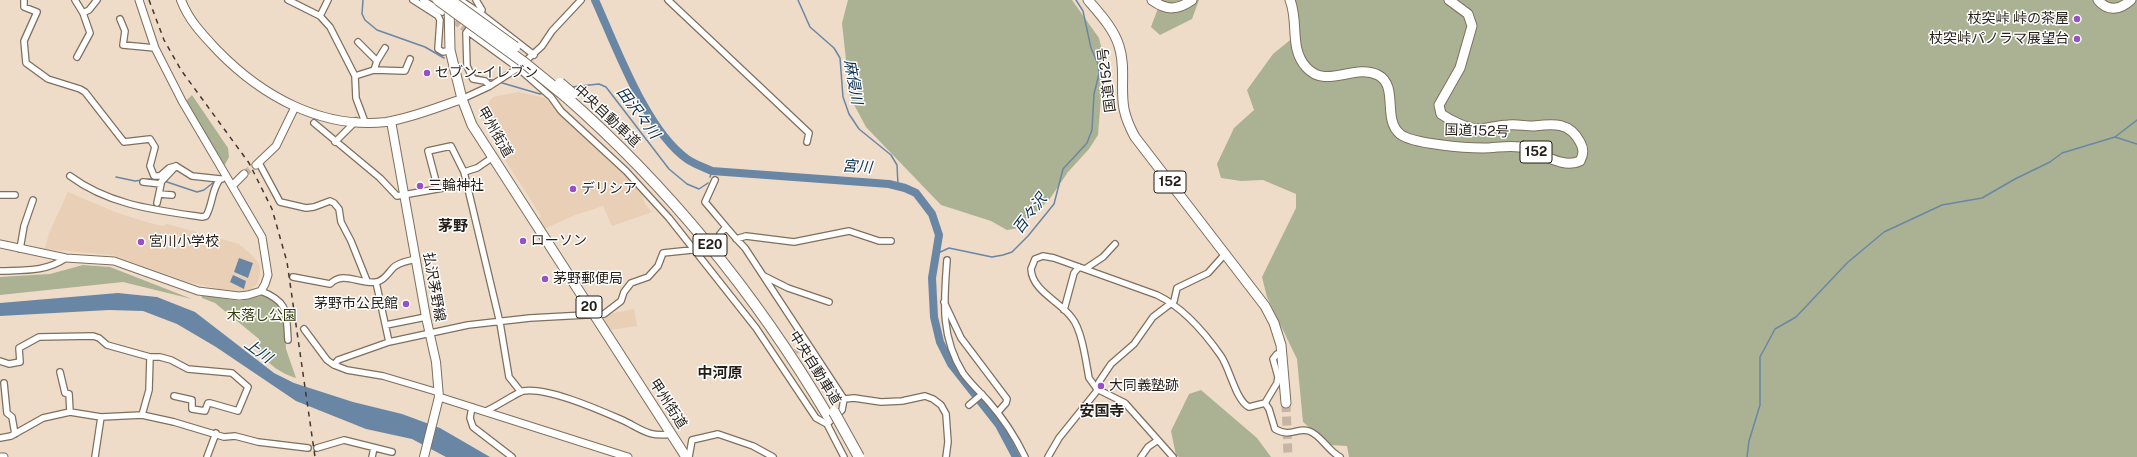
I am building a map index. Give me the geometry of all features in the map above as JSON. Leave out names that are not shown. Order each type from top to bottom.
[{"type":"highway","name":"中央自動車道","points":[[438,0],[569,95]]},
{"type":"highway","name":"20","points":[[450,0],[450,50],[462,99]]},
{"type":"highway","name":"中央自動車道","points":[[450,0],[491,29],[569,95],[658,176],[716,242],[777,322],[852,457]]},
{"type":"highway","name":"国道152号","points":[[1088,0],[1109,26],[1119,46],[1122,62],[1123,108],[1131,129],[1265,306],[1278,332],[1283,352],[1286,403]]},
{"type":"highway","points":[[1152,0],[1167,8],[1174,9],[1192,0]]},
{"type":"highway","name":"国道152号","points":[[1290,0],[1297,50],[1307,68],[1316,74],[1327,77],[1356,72],[1377,75],[1384,80],[1388,87],[1390,112],[1395,126],[1402,136],[1418,141],[1456,146],[1520,148],[1563,163],[1571,164],[1580,161],[1584,153],[1583,147],[1575,134],[1562,125],[1555,123],[1530,126],[1508,125],[1479,129],[1441,114],[1439,105],[1460,68],[1472,26],[1468,14],[1449,0]]},
{"type":"highway","points":[[2098,0],[2105,7],[2113,9],[2124,6],[2131,0]]},
{"type":"highway","name":"甲州街道","points":[[462,99],[472,125],[686,457]]},
{"type":"highway","name":"中央自動車道","points":[[830,417],[860,457]]},
{"type":"main road","name":"甲州街道","points":[[181,0],[197,30],[241,74],[271,95],[295,107],[333,119],[365,122],[391,121],[462,99]]},
{"type":"main road","name":"払沢茅野線","points":[[391,121],[426,317],[436,362],[438,395],[424,457]]},
{"type":"street","points":[[24,0],[24,7],[37,12],[24,41],[26,63],[48,79],[85,92],[124,142],[150,139],[155,147],[150,166],[151,174],[154,176],[160,176],[169,168],[176,166],[192,176],[223,178]]},
{"type":"street","points":[[75,0],[83,13],[90,32],[77,57]]},
{"type":"street","points":[[83,13],[89,10],[97,0]]},
{"type":"street","points":[[139,0],[155,48],[182,101],[223,178],[232,185],[262,237],[268,275],[260,291]]},
{"type":"street","points":[[288,0],[320,16],[330,27],[355,76],[356,98],[365,122]]},
{"type":"street","points":[[320,16],[328,0]]},
{"type":"street","points":[[412,0],[438,16],[440,20],[438,49],[443,52],[450,50]]},
{"type":"street","points":[[423,0],[442,12]]},
{"type":"street","points":[[460,0],[480,13],[534,55]]},
{"type":"street","points":[[476,0],[482,7],[480,13],[466,33],[466,58],[470,74],[473,79],[486,81],[490,86]]},
{"type":"street","points":[[462,99],[490,86],[518,68],[534,55],[580,0]]},
{"type":"street","points":[[668,0],[809,133],[807,142]]},
{"type":"street","points":[[120,18],[125,31],[123,45],[155,48]]},
{"type":"street","points":[[470,33],[518,68],[543,90],[561,111],[626,170],[699,250],[780,362],[816,418],[830,417],[842,410],[844,399],[745,248],[726,228],[724,223],[705,202],[715,180]]},
{"type":"street","points":[[358,42],[377,61]]},
{"type":"street","points":[[374,70],[377,61],[385,48]]},
{"type":"street","points":[[355,76],[374,70],[405,71],[410,59]]},
{"type":"street","points":[[295,107],[280,140],[258,164],[280,202],[306,208],[314,207],[330,201],[334,203],[339,209],[341,222],[367,281]]},
{"type":"street","points":[[335,142],[356,121]]},
{"type":"street","points":[[314,123],[380,178],[394,195],[405,195],[466,184]]},
{"type":"street","points":[[438,189],[428,151],[451,146],[464,172],[500,323],[509,377],[521,392]]},
{"type":"street","points":[[464,172],[476,168],[493,157]]},
{"type":"street","points":[[158,203],[161,182],[176,166]]},
{"type":"street","points":[[232,185],[244,174]]},
{"type":"street","points":[[70,176],[93,192],[134,207],[202,217],[206,216],[208,212],[213,190],[223,178]]},
{"type":"street","points":[[144,182],[161,184]]},
{"type":"street","points":[[159,194],[172,195]]},
{"type":"street","points":[[0,195],[14,195]]},
{"type":"street","points":[[20,249],[24,226],[33,200]]},
{"type":"street","points":[[720,234],[726,228]]},
{"type":"street","points":[[736,239],[746,236],[794,242],[849,231],[879,241],[891,241]]},
{"type":"street","points":[[0,244],[66,258],[114,261],[198,291],[239,296],[260,291],[276,298],[284,307],[287,314],[288,340]]},
{"type":"street","points":[[1064,310],[1074,272],[1103,257],[1115,244]]},
{"type":"street","points":[[334,365],[338,360],[389,342],[468,325],[500,323],[530,318],[595,316],[604,314],[621,301],[624,292],[631,283],[648,277],[658,266],[663,253],[699,250]]},
{"type":"street","points":[[1048,457],[1058,438],[1097,389],[1099,382],[1114,361],[1126,353],[1134,344],[1153,317],[1176,299],[1177,288],[1208,272],[1225,254]]},
{"type":"street","points":[[1173,457],[1125,403],[1097,389],[1089,378],[1077,325],[1035,281],[1031,274],[1031,266],[1038,257],[1048,256],[1157,295],[1172,303],[1185,314],[1220,355],[1244,405],[1255,407],[1264,403],[1277,383],[1278,377],[1274,359],[1277,354],[1283,352]]},
{"type":"street","points":[[0,271],[47,268],[66,258]]},
{"type":"street","points":[[293,277],[330,284],[336,278],[342,277],[376,282],[384,278],[394,266],[416,259]]},
{"type":"street","points":[[947,260],[943,312],[953,355],[964,374],[981,395],[998,412],[1025,457]]},
{"type":"street","points":[[764,276],[788,288],[829,302]]},
{"type":"street","points":[[376,282],[389,342]]},
{"type":"street","points":[[944,302],[961,338],[1007,399],[1006,403],[998,412]]},
{"type":"street","points":[[386,325],[426,317]]},
{"type":"street","points":[[304,329],[327,360],[334,365],[347,370],[391,378],[472,407],[628,457]]},
{"type":"street","points":[[0,361],[9,364],[20,362],[19,348],[39,337],[92,336],[99,338],[107,345],[150,357],[160,357],[171,360],[188,369],[232,372],[248,387],[238,411],[210,403],[208,403],[205,411],[192,409],[192,400],[174,396]]},
{"type":"street","points":[[801,348],[807,344]]},
{"type":"street","points":[[142,415],[149,390],[150,357]]},
{"type":"street","points":[[780,362],[786,357]]},
{"type":"street","points":[[60,372],[65,393],[69,394],[70,412]]},
{"type":"street","points":[[4,383],[7,413],[12,417],[15,434]]},
{"type":"street","points":[[486,411],[521,392],[529,391],[559,395],[621,419],[644,432],[671,434]]},
{"type":"street","points":[[969,405],[981,395]]},
{"type":"street","points":[[844,399],[854,398],[881,402],[902,401],[925,396],[933,400],[941,405],[946,414],[948,442],[946,457]]},
{"type":"street","points":[[1264,403],[1269,409],[1275,429],[1289,434],[1306,430],[1312,432],[1340,457]]},
{"type":"street","points":[[472,407],[470,418],[473,427],[512,457]]},
{"type":"street","points":[[0,438],[15,434],[43,418],[70,412],[101,416],[142,415],[229,437],[235,436],[258,442],[308,448]]},
{"type":"street","points":[[95,457],[101,416]]},
{"type":"street","points":[[830,417],[844,457]]},
{"type":"street","points":[[207,457],[216,433]]},
{"type":"street","points":[[690,457],[692,440],[718,434],[753,446],[773,457]]},
{"type":"street","points":[[317,448],[344,440],[392,452]]},
{"type":"street","points":[[1141,457],[1148,447],[1158,440]]},
{"type":"street","points":[[372,457],[374,448]]},
{"type":"shaded area","points":[[519,92],[545,98],[561,116],[643,193],[642,195],[645,204],[652,212],[612,226],[603,206],[575,215],[544,229],[537,219],[541,216],[495,144],[481,117],[493,97]]},
{"type":"shaded area","name":"宮川小学校","points":[[68,192],[115,212],[146,222],[163,226],[167,224],[239,244],[255,258],[260,266],[260,274],[257,284],[248,291],[224,290],[188,282],[112,255],[45,249],[49,233]]},
{"type":"shaded area","points":[[634,309],[637,326],[609,330],[603,320],[603,317],[609,314]]},
{"type":"green space","points":[[848,0],[1072,0],[1099,38],[1104,59],[1098,135],[1089,149],[1068,172],[1049,200],[1019,228],[1007,230],[991,221],[941,205],[866,127],[850,97],[842,23]]},
{"type":"green space","points":[[1161,0],[1199,0],[1192,19],[1160,35],[1151,27]]},
{"type":"green space","points":[[1295,0],[2137,0],[2137,457],[1349,457],[1347,446],[1330,445],[1303,422],[1297,359],[1267,297],[1262,277],[1296,208],[1296,194],[1263,180],[1241,181],[1221,178],[1217,164],[1234,128],[1254,110],[1247,90],[1273,54],[1300,32]]},
{"type":"green space","points":[[192,95],[228,148],[229,157],[223,168],[185,102]]},
{"type":"green space","points":[[83,265],[110,267],[192,299],[123,282],[0,295],[0,277],[50,274]]},
{"type":"green space","name":"木落し公園","points":[[201,295],[240,301],[264,295],[275,300],[284,313],[286,349],[296,378],[280,371],[267,361],[259,353],[259,339],[215,303],[202,298]]},
{"type":"green space","points":[[1201,390],[1257,438],[1271,457],[1179,457],[1176,455],[1171,431],[1189,394]]},
{"type":"water","points":[[239,258],[253,263],[248,278],[234,272]]},
{"type":"water","points":[[233,275],[246,281],[244,289],[230,282]]},
{"type":"water","points":[[118,293],[157,297],[195,312],[274,373],[294,383],[353,402],[402,414],[440,428],[490,457],[446,457],[412,439],[366,429],[296,401],[216,347],[177,324],[143,311],[109,310],[0,316],[0,303]]},
{"type":"waterway","name":"田沢々川","points":[[363,0],[362,14],[365,20],[377,30],[425,47],[444,58]]},
{"type":"waterway","name":"宮川","points":[[595,0],[645,108],[672,146],[690,161],[712,171],[889,184],[905,188],[916,193],[932,214],[939,235],[932,278],[934,317],[940,342],[951,364],[999,425],[1016,457]]},
{"type":"waterway","name":"麻侵川","points":[[798,0],[810,27],[834,48],[840,58],[843,97],[849,114],[859,129],[891,155],[897,165],[898,185]]},
{"type":"waterway","name":"百々沢","points":[[936,254],[949,248],[992,257],[1012,252],[1028,236],[1054,204],[1063,169],[1087,143],[1092,130],[1094,94],[1099,74],[1098,64],[1091,48],[1083,11],[1076,0]]},
{"type":"waterway","name":"田沢々川","points":[[474,75],[495,81]]},
{"type":"waterway","name":"田沢々川","points":[[499,82],[540,94],[544,93]]},
{"type":"waterway","name":"田沢々川","points":[[571,87],[599,84],[606,87],[669,169],[687,184],[699,189],[708,183]]},
{"type":"waterway","points":[[1747,457],[1749,441],[1760,405],[1760,357],[1775,329],[1796,317],[1847,263],[1884,232],[1942,205],[1982,198],[2015,179],[2050,162],[2062,153],[2115,137],[2137,120]]},
{"type":"waterway","points":[[2115,137],[2137,144]]},
{"type":"waterway","name":"田沢々川","points":[[710,177],[712,171]]},
{"type":"waterway","points":[[116,177],[135,181],[150,179],[160,180]]},
{"type":"waterway","points":[[164,181],[197,192],[204,190],[214,182]]},
{"type":"waterway","points":[[276,441],[282,442]]},
{"type":"tunnel","points":[[448,17],[470,33]]},
{"type":"tunnel","points":[[244,174],[256,165]]},
{"type":"tunnel","points":[[706,245],[720,234]]},
{"type":"tunnel","points":[[788,356],[801,348]]},
{"type":"tunnel","points":[[1286,403],[1288,457]]},
{"type":"railway","points":[[149,0],[164,40],[181,70],[249,163],[272,209],[287,262],[315,457]]},
{"type":"place","name":"杖突峠 峠の茶屋","points":[[2077,19]]},
{"type":"place","name":"杖突峠パノラマ展望台","points":[[2077,39]]},
{"type":"place","name":"セブン-イレブン","points":[[427,73]]},
{"type":"place","name":"三輪神社","points":[[420,186]]},
{"type":"place","name":"デリシア","points":[[573,189]]},
{"type":"place","name":"ローソン","points":[[523,241]]},
{"type":"place","name":"宮川小学校","points":[[141,242]]},
{"type":"place","name":"茅野郵便局","points":[[545,279]]},
{"type":"place","name":"茅野市公民館","points":[[406,304]]},
{"type":"place","name":"大同義塾跡","points":[[1101,386]]},
{"type":"district","name":"茅野","points":[[453,226]]},
{"type":"district","name":"中河原","points":[[720,373]]},
{"type":"district","name":"安国寺","points":[[1102,411]]},
{"type":"water label","name":"上川","points":[[258,351]]}]
